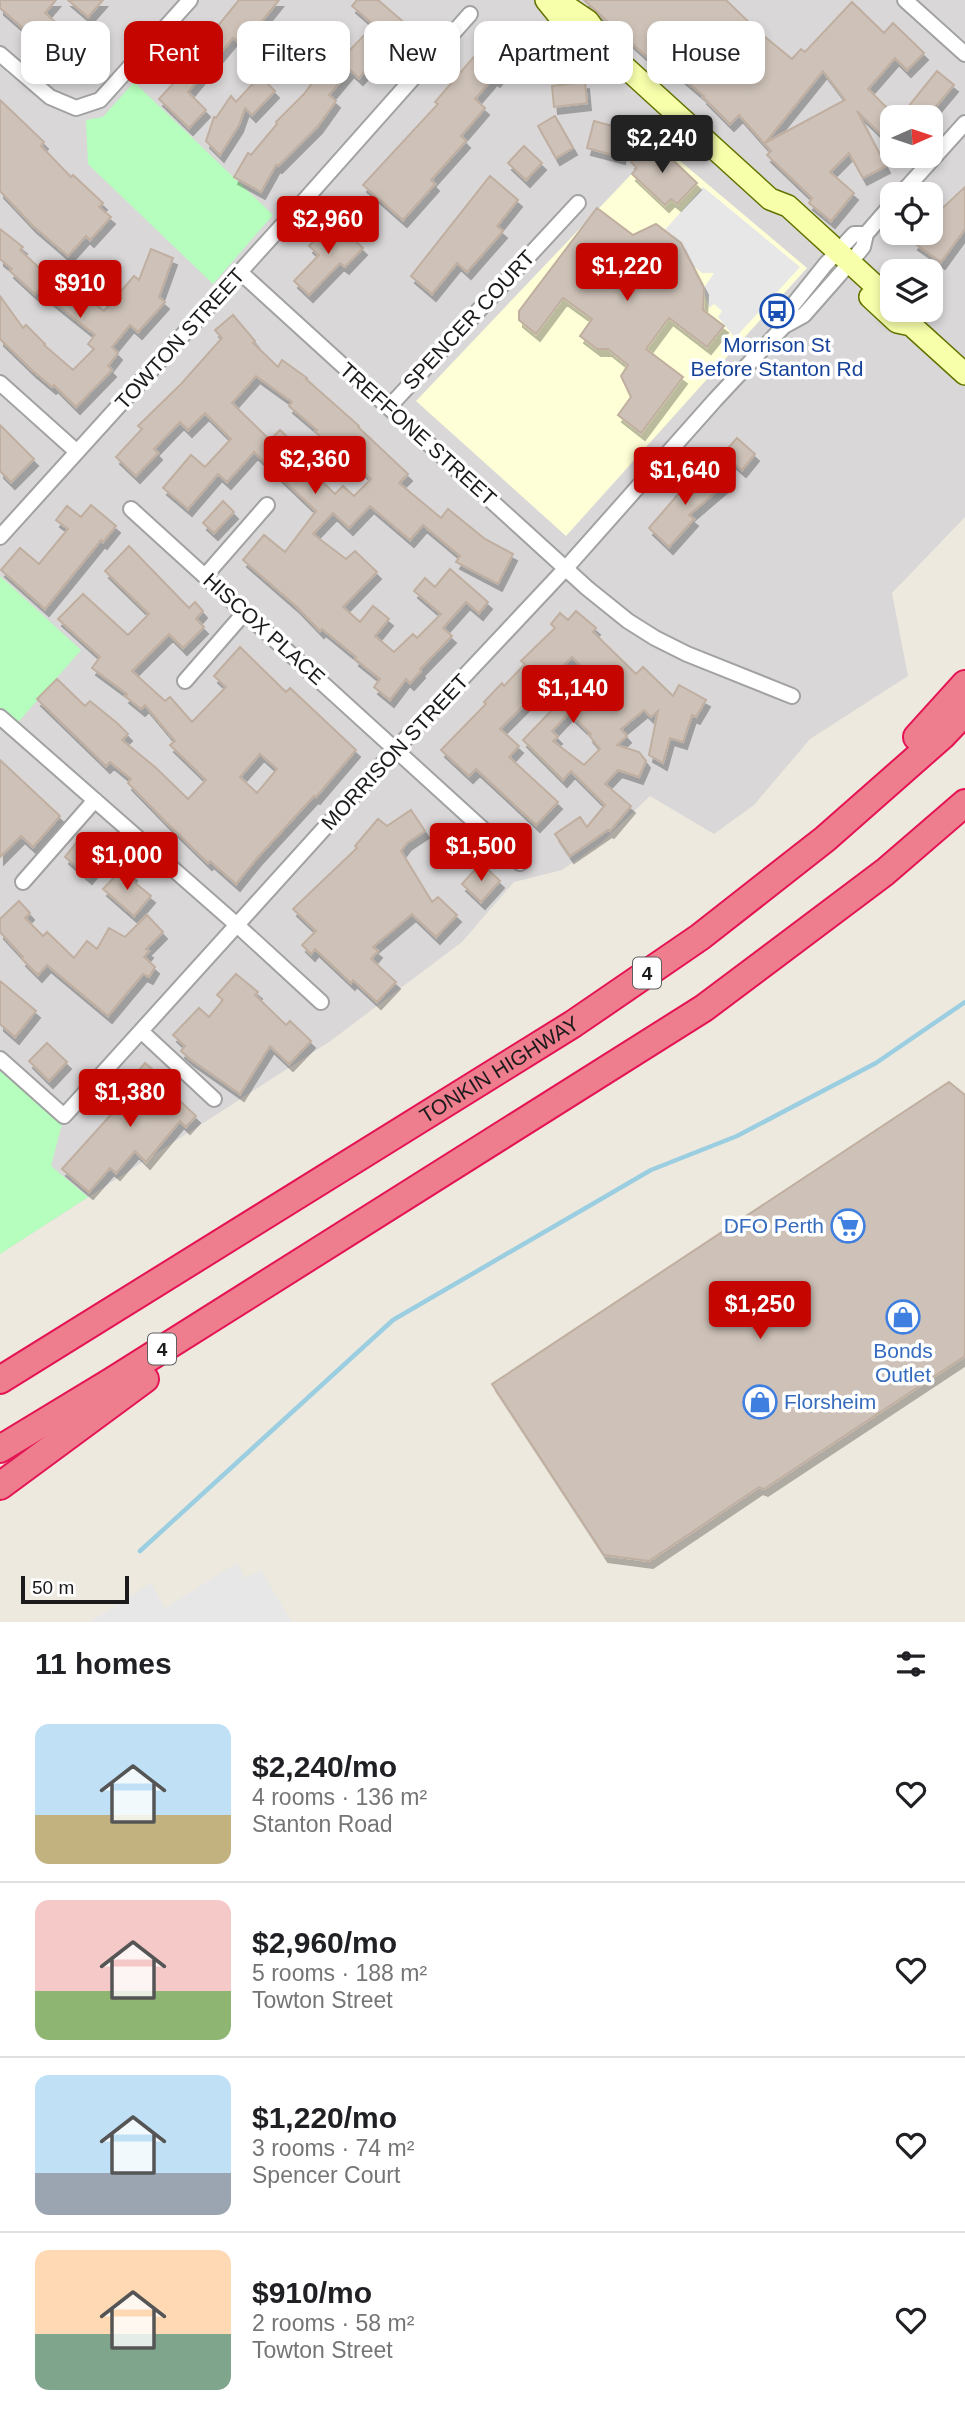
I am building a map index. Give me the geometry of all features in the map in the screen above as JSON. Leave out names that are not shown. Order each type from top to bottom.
[{"type":"highway","name":"4","points":[[825,839],[965,684]]},
{"type":"highway","name":"TONKIN HIGHWAY","points":[[0,1380],[573,1024],[700,937],[825,839],[942,736],[965,712]]},
{"type":"highway","name":"4","points":[[0,1449],[124,1374],[704,1008],[885,872],[965,803]]},
{"type":"highway","points":[[0,1486],[323,1246]]},
{"type":"highway","points":[[0,1362],[99,1318]]},
{"type":"street","points":[[546,0],[562,21]]},
{"type":"street","points":[[557,0],[588,21]]},
{"type":"street","points":[[905,0],[965,54]]},
{"type":"street","points":[[0,54],[50,97],[76,108],[100,100],[181,3]]},
{"type":"street","name":"TOWTON STREET","points":[[0,537],[470,14]]},
{"type":"street","points":[[633,74],[771,199],[780,216],[880,291]]},
{"type":"street","points":[[912,182],[965,123]]},
{"type":"street","name":"SPENCER COURT","points":[[389,407],[578,203]]},
{"type":"street","name":"MORRISON STREET","points":[[0,1059],[64,1116],[396,749],[566,568],[715,400],[784,326],[804,315],[840,261],[854,234],[866,234],[880,218]]},
{"type":"street","points":[[840,261],[880,304]]},
{"type":"street","name":"TREFFONE STREET","points":[[240,272],[587,589],[628,621],[687,654],[792,696]]},
{"type":"street","points":[[912,322],[965,374]]},
{"type":"street","points":[[0,383],[77,452]]},
{"type":"street","points":[[205,576],[267,505]]},
{"type":"street","name":"HISCOX PLACE","points":[[131,509],[520,863]]},
{"type":"street","points":[[186,681],[245,612]]},
{"type":"street","points":[[0,716],[321,1002]]},
{"type":"street","points":[[23,882],[95,800]]},
{"type":"street","points":[[141,1031],[214,1099]]},
{"type":"shaded area","points":[[0,0],[965,0],[965,517],[892,593],[908,676],[810,739],[754,805],[714,834],[650,796],[601,843],[562,870],[514,882],[462,942],[329,1042],[0,1254]]},
{"type":"shaded area","points":[[660,144],[807,268],[566,536],[416,401]]},
{"type":"shaded area","points":[[703,187],[800,267],[735,338],[718,317],[722,311],[714,304],[709,308],[703,289],[714,273],[702,273],[673,250],[664,231]]},
{"type":"shaded area","points":[[237,1563],[245,1578],[261,1570],[292,1622],[90,1622],[151,1583],[165,1608]]},
{"type":"green space","points":[[132,84],[136,84],[273,215],[213,284],[88,164],[86,120],[103,117]]},
{"type":"green space","points":[[0,576],[81,650],[13,728],[0,717]]},
{"type":"green space","points":[[0,1059],[64,1116],[51,1166],[88,1197],[0,1254]]},
{"type":"building","points":[[0,0],[56,0],[45,13],[54,21],[21,21],[21,26],[0,8]]},
{"type":"building","points":[[68,0],[103,0],[88,17]]},
{"type":"building","points":[[239,0],[279,0],[262,21],[237,21],[237,41],[233,38],[223,50],[222,21]]},
{"type":"building","points":[[357,0],[378,0],[402,21],[369,21],[352,6]]},
{"type":"building","points":[[584,0],[726,0],[748,21],[647,21],[647,57],[633,44],[633,21],[607,21]]},
{"type":"building","points":[[852,2],[884,33],[893,23],[924,53],[907,70],[895,58],[868,89],[884,105],[880,105],[880,133],[857,111],[880,155],[880,168],[882,168],[863,178],[849,153],[830,172],[854,193],[831,221],[809,203],[812,198],[767,155],[771,151],[739,115],[730,124],[690,84],[765,84],[765,37],[792,59],[801,49],[805,52]],"holes":[[[823,71],[845,100],[765,143]]]},
{"type":"building","points":[[364,35],[364,72],[359,78],[350,70],[350,50]]},
{"type":"building","points":[[474,57],[474,84],[488,84],[475,99],[485,108],[461,136],[466,141],[431,180],[435,184],[403,220],[363,185],[438,104],[435,102],[451,84],[460,84],[460,73]]},
{"type":"building","points":[[937,71],[954,85],[937,105],[910,105]]},
{"type":"building","points":[[173,84],[195,84],[188,92],[206,110],[189,128],[159,99]]},
{"type":"building","points":[[253,84],[268,84],[275,91],[252,115],[245,108],[239,125],[220,155],[206,141],[214,117],[216,118],[231,96],[236,102]]},
{"type":"building","points":[[311,84],[338,84],[329,95],[336,101],[318,126],[276,165],[261,192],[234,177],[248,153],[251,155],[276,122]]},
{"type":"building","points":[[585,84],[587,103],[554,107],[552,86]]},
{"type":"building","points":[[0,100],[44,142],[41,146],[71,177],[73,175],[103,203],[99,207],[111,217],[90,240],[86,236],[68,256],[33,226],[0,191]]},
{"type":"building","points":[[555,116],[573,148],[556,158],[538,126]]},
{"type":"building","points":[[594,121],[627,130],[621,157],[587,148]]},
{"type":"building","points":[[652,140],[697,183],[677,204],[671,199],[665,205],[632,174],[637,168],[631,162]]},
{"type":"building","points":[[524,146],[542,163],[526,180],[508,163]]},
{"type":"building","points":[[490,176],[518,200],[497,226],[503,231],[467,272],[457,263],[432,294],[411,276]]},
{"type":"building","points":[[965,187],[965,229],[943,259],[937,259],[917,245],[943,245],[943,208]]},
{"type":"building","points":[[597,208],[633,235],[656,224],[681,243],[704,288],[703,310],[724,326],[707,347],[669,318],[646,349],[683,377],[641,433],[618,415],[631,397],[621,376],[628,365],[608,349],[597,349],[580,336],[592,319],[563,298],[536,334],[519,320],[519,311]]},
{"type":"building","points":[[333,220],[363,248],[345,267],[340,263],[309,295],[294,281],[319,255],[309,246]]},
{"type":"building","points":[[0,229],[23,247],[20,250],[64,291],[70,284],[104,311],[134,276],[139,280],[151,249],[173,258],[159,297],[165,302],[138,332],[130,325],[112,347],[118,353],[108,366],[112,370],[76,407],[0,339],[0,296],[23,328],[26,325],[73,370],[94,349],[88,344],[95,335],[39,290],[35,294],[10,271],[12,269],[0,259]]},
{"type":"building","points":[[233,315],[255,341],[253,343],[278,367],[282,360],[307,378],[408,474],[399,483],[441,518],[448,509],[485,539],[513,554],[498,584],[456,562],[460,556],[423,525],[410,540],[370,506],[349,528],[333,513],[313,534],[346,559],[355,551],[377,572],[343,607],[360,622],[373,606],[389,619],[375,636],[394,652],[413,634],[417,638],[441,614],[414,591],[425,578],[435,587],[450,569],[488,602],[479,613],[466,602],[443,628],[452,636],[410,683],[406,679],[390,700],[374,687],[380,679],[322,629],[320,631],[243,560],[264,535],[285,552],[316,511],[254,452],[227,482],[218,474],[188,509],[163,488],[191,455],[205,467],[231,439],[205,413],[188,430],[180,422],[154,449],[158,453],[136,476],[116,457],[142,429],[138,426],[181,384],[222,338],[215,330]],"holes":[[[256,376],[292,402],[289,406],[317,430],[315,432],[338,451],[340,449],[371,479],[354,496],[343,486],[335,494],[295,455],[300,449],[280,430],[270,440],[232,403]]]},
{"type":"building","points":[[0,425],[34,459],[11,482],[0,471]]},
{"type":"building","points":[[737,438],[755,454],[742,470],[723,454]]},
{"type":"building","points":[[707,468],[723,486],[689,515],[694,519],[669,547],[649,528],[681,491]]},
{"type":"building","points":[[223,501],[234,512],[214,533],[203,523]]},
{"type":"building","points":[[91,505],[116,526],[103,542],[101,540],[45,609],[1,570],[20,548],[39,564],[68,529],[56,520],[67,506],[81,517]]},
{"type":"building","points":[[129,546],[189,608],[195,602],[203,611],[196,619],[204,627],[183,648],[169,634],[132,671],[165,701],[170,697],[192,722],[226,687],[214,676],[240,647],[286,692],[290,688],[356,750],[236,884],[210,861],[208,863],[166,822],[128,783],[131,779],[110,762],[106,766],[37,699],[57,679],[85,706],[90,701],[117,723],[128,734],[122,740],[188,799],[206,780],[170,745],[175,741],[145,705],[141,709],[125,696],[127,694],[92,668],[100,657],[58,619],[83,594],[128,635],[149,614],[105,571]],"holes":[[[260,754],[277,769],[257,793],[240,777]]]},
{"type":"building","points":[[576,611],[596,628],[593,632],[636,674],[643,667],[673,696],[679,685],[706,700],[696,717],[692,715],[683,742],[670,738],[663,763],[649,755],[658,711],[651,717],[644,710],[621,729],[627,736],[617,745],[639,752],[646,761],[639,777],[618,770],[605,784],[631,806],[610,831],[570,856],[555,834],[580,817],[587,827],[605,805],[571,771],[563,780],[523,740],[554,708],[537,692],[500,729],[519,746],[509,757],[558,802],[536,825],[476,769],[469,776],[441,750],[486,704],[484,702],[502,683],[504,686],[525,664],[521,661],[555,628],[551,624],[560,613],[568,620]],"holes":[[[572,657],[588,673],[572,689],[556,673]],[[569,713],[591,734],[589,735],[600,749],[584,765],[553,741],[558,737],[552,731]]]},
{"type":"building","points":[[0,760],[60,816],[33,847],[21,836],[0,857]]},
{"type":"building","points":[[411,810],[425,831],[407,843],[401,851],[432,902],[438,897],[457,915],[436,937],[412,914],[373,947],[378,951],[371,959],[396,982],[377,1002],[353,980],[351,983],[315,949],[311,954],[302,945],[316,931],[293,909],[357,848],[355,846],[378,819],[387,826]]},
{"type":"building","points":[[81,837],[95,848],[100,842],[110,850],[88,877],[65,857]]},
{"type":"building","points":[[481,863],[500,881],[481,902],[462,884]]},
{"type":"building","points":[[125,866],[133,874],[129,878],[151,896],[134,916],[103,889]]},
{"type":"building","points":[[19,901],[30,913],[25,918],[43,936],[47,932],[74,958],[87,941],[97,949],[109,928],[125,937],[147,915],[163,932],[146,949],[149,951],[144,957],[155,967],[149,977],[143,974],[108,1016],[47,965],[38,975],[0,932],[0,919]]},
{"type":"building","points":[[236,974],[258,992],[255,995],[286,1025],[290,1021],[311,1041],[289,1064],[270,1046],[240,1094],[190,1059],[181,1051],[185,1046],[173,1035],[199,1008],[209,1017],[223,1000],[217,995]]},
{"type":"building","points":[[0,981],[36,1011],[15,1037],[0,1024]]},
{"type":"building","points":[[47,1043],[67,1062],[49,1081],[29,1061]]},
{"type":"building","points":[[145,1063],[171,1085],[167,1089],[196,1116],[186,1127],[180,1121],[146,1162],[135,1151],[116,1173],[110,1168],[89,1192],[62,1169],[126,1098],[120,1093]]},
{"type":"building","name":"DFO Perth","points":[[949,1082],[965,1095],[965,1356],[764,1489],[759,1487],[649,1561],[604,1555],[492,1384]]},
{"type":"waterway","points":[[140,1551],[393,1320],[651,1170],[737,1136],[876,1063],[965,1002]]},
{"type":"place","name":"Morrison St Before Stanton Rd","points":[[777,311]]},
{"type":"place","name":"DFO Perth","points":[[848,1226]]},
{"type":"place","name":"Bonds Outlet","points":[[903,1317]]},
{"type":"place","name":"Florsheim","points":[[760,1402]]}]
